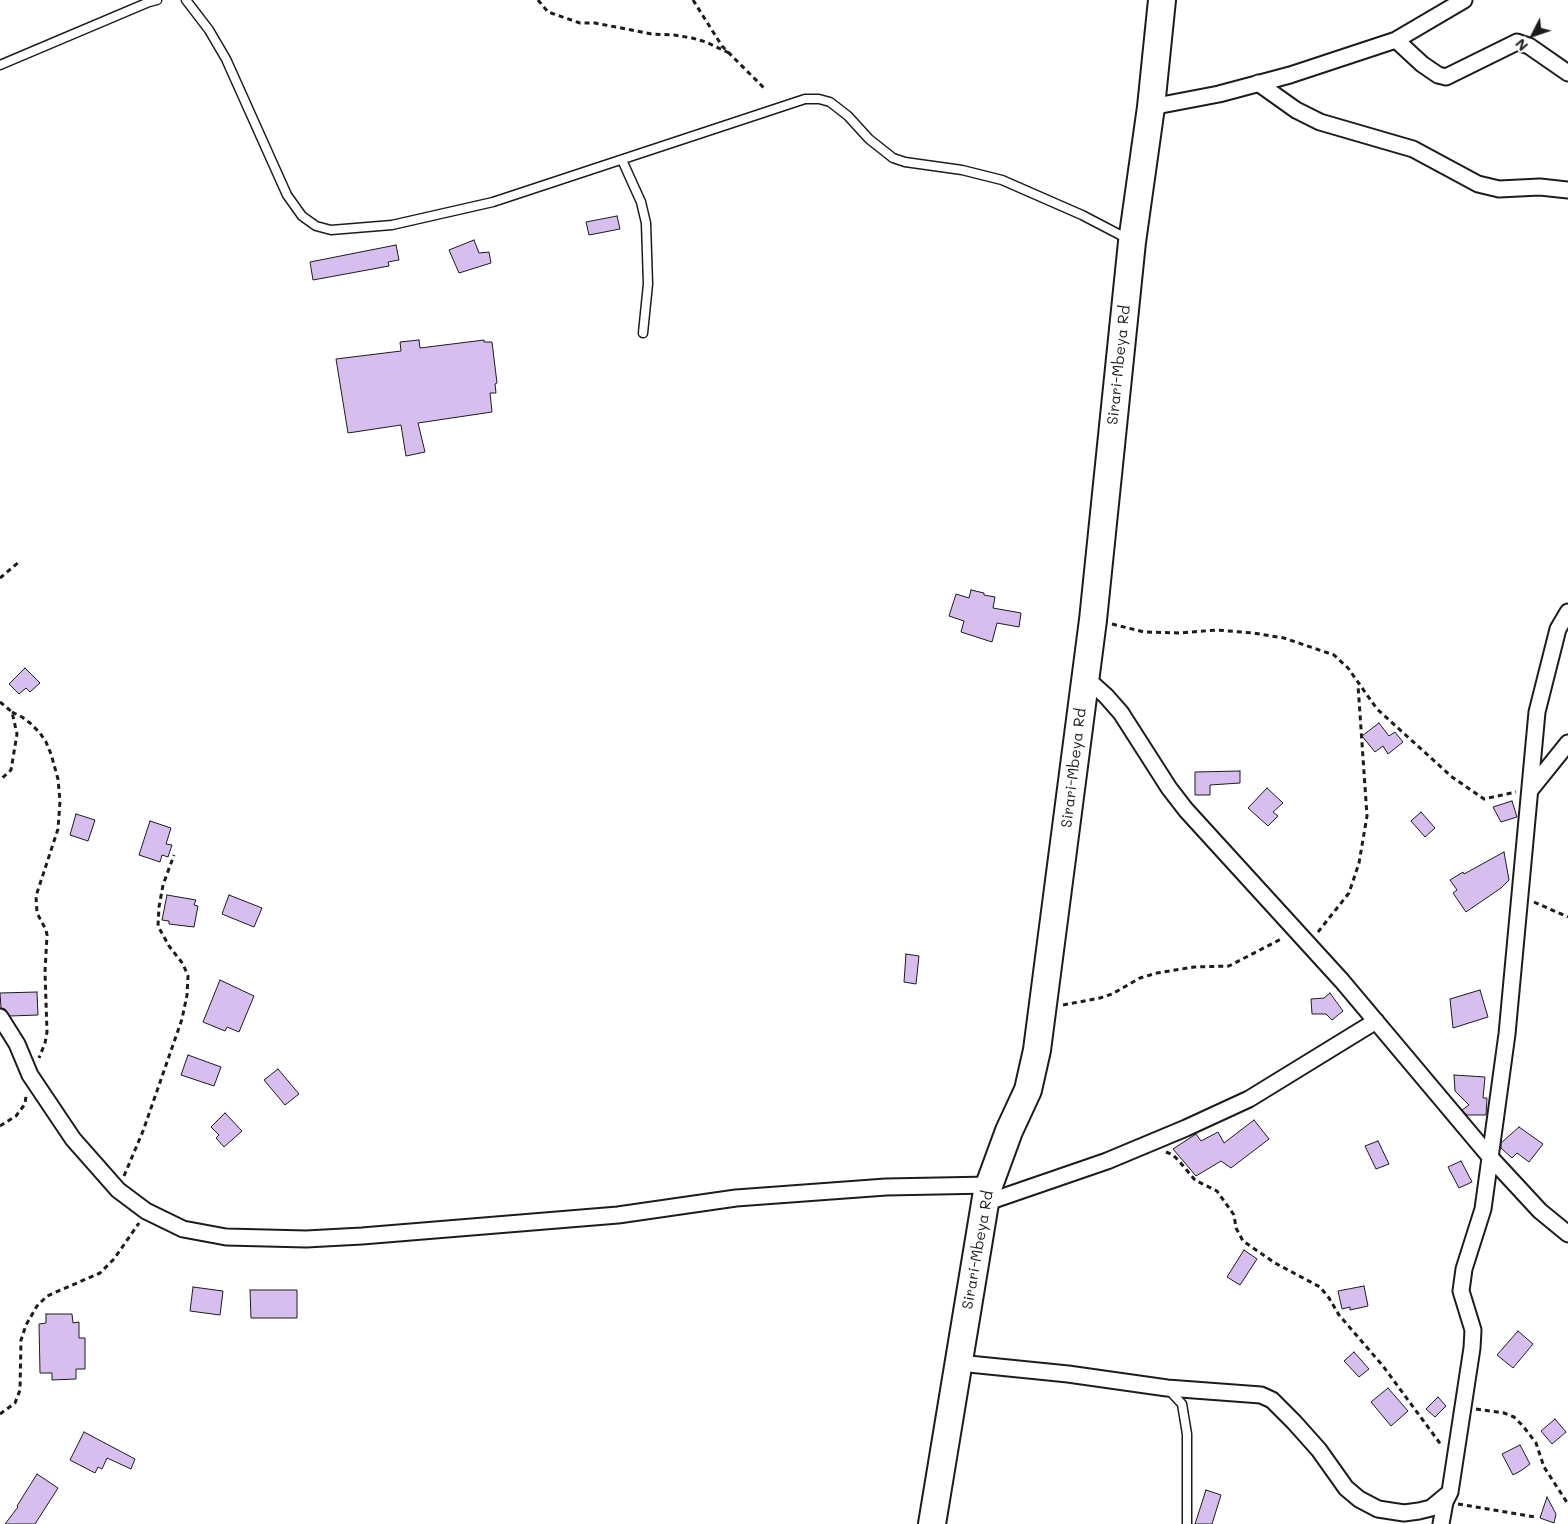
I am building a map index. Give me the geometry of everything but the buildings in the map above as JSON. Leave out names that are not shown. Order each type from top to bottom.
[{"type":"highway","name":"Sirari-Mbeya Rd","points":[[932,1524],[987,1194],[1009,1131],[1028,1090],[1037,1050],[1093,620],[1132,242],[1152,107],[1162,0]]},
{"type":"street","points":[[1152,107],[1219,94],[1290,75],[1396,40],[1464,0]]},
{"type":"street","points":[[1396,40],[1422,64],[1438,75],[1446,77],[1517,42],[1529,46],[1568,73]]},
{"type":"street","points":[[1258,83],[1296,110],[1320,122],[1414,150],[1478,184],[1500,189],[1540,187],[1568,190]]},
{"type":"street","points":[[1440,1524],[1455,1463],[1472,1348],[1473,1330],[1461,1291],[1464,1269],[1483,1209],[1507,1034],[1537,712],[1558,629],[1568,612]]},
{"type":"street","points":[[1086,678],[1122,713],[1169,788],[1186,810],[1376,1021],[1490,1156],[1540,1211],[1568,1234]]},
{"type":"street","points":[[1531,789],[1568,743]]},
{"type":"street","points":[[0,1017],[17,1044],[30,1076],[73,1139],[118,1190],[146,1211],[183,1229],[226,1237],[306,1239],[618,1215],[736,1198],[886,1187],[987,1194],[1107,1162],[1144,1146],[1248,1098],[1376,1021]]},
{"type":"street","points":[[959,1363],[1068,1374],[1167,1388],[1267,1396],[1294,1422],[1319,1450],[1346,1488],[1359,1499],[1378,1509],[1404,1513],[1419,1511],[1448,1497]]},
{"type":"lane","points":[[0,65],[157,0]]},
{"type":"lane","points":[[186,0],[226,59],[287,195],[302,216],[316,226],[331,230],[392,225],[493,202],[805,99],[819,99],[830,102],[848,116],[869,139],[883,152],[893,158],[905,162],[962,170],[1002,180],[1082,215],[1132,242]]},
{"type":"lane","points":[[622,160],[641,202],[646,223],[648,284],[644,333]]},
{"type":"lane","points":[[1167,1388],[1182,1404],[1185,1412],[1187,1434],[1187,1524]]},
{"type":"path","points":[[538,0],[548,12],[580,23],[595,23],[652,34],[692,38],[706,42],[729,53]]},
{"type":"path","points":[[693,0],[722,46],[765,89]]},
{"type":"path","points":[[0,578],[19,562]]},
{"type":"path","points":[[1093,620],[1144,632],[1179,633],[1217,630],[1284,638],[1334,655],[1348,668],[1377,709],[1452,777],[1481,798],[1488,799],[1531,789]]},
{"type":"path","points":[[1308,944],[1349,893],[1360,863],[1367,816],[1358,683]]},
{"type":"path","points":[[0,702],[40,732],[51,754],[58,779],[60,802],[58,829],[36,896],[37,913],[47,935],[44,972],[47,1032],[45,1043],[30,1076],[24,1104],[16,1116],[0,1126]]},
{"type":"path","points":[[0,780],[11,770],[13,764],[17,734],[12,712]]},
{"type":"path","points":[[118,1190],[143,1131],[182,1019],[188,995],[188,976],[183,964],[169,946],[158,926],[163,885],[174,855]]},
{"type":"path","points":[[1521,896],[1568,917]]},
{"type":"path","points":[[1042,1008],[1100,998],[1112,994],[1140,978],[1157,973],[1194,967],[1229,966],[1267,945],[1296,932]]},
{"type":"path","points":[[1144,1146],[1173,1155],[1195,1180],[1216,1190],[1234,1215],[1236,1228],[1243,1241],[1275,1263],[1320,1287],[1339,1315],[1382,1366],[1455,1463]]},
{"type":"path","points":[[0,1414],[7,1411],[15,1403],[20,1390],[21,1340],[26,1325],[37,1306],[47,1296],[100,1273],[123,1248],[146,1211]]},
{"type":"path","points":[[1463,1408],[1493,1411],[1514,1418],[1523,1426],[1536,1442],[1544,1467],[1568,1504]]},
{"type":"path","points":[[1448,1497],[1535,1517]]}]
